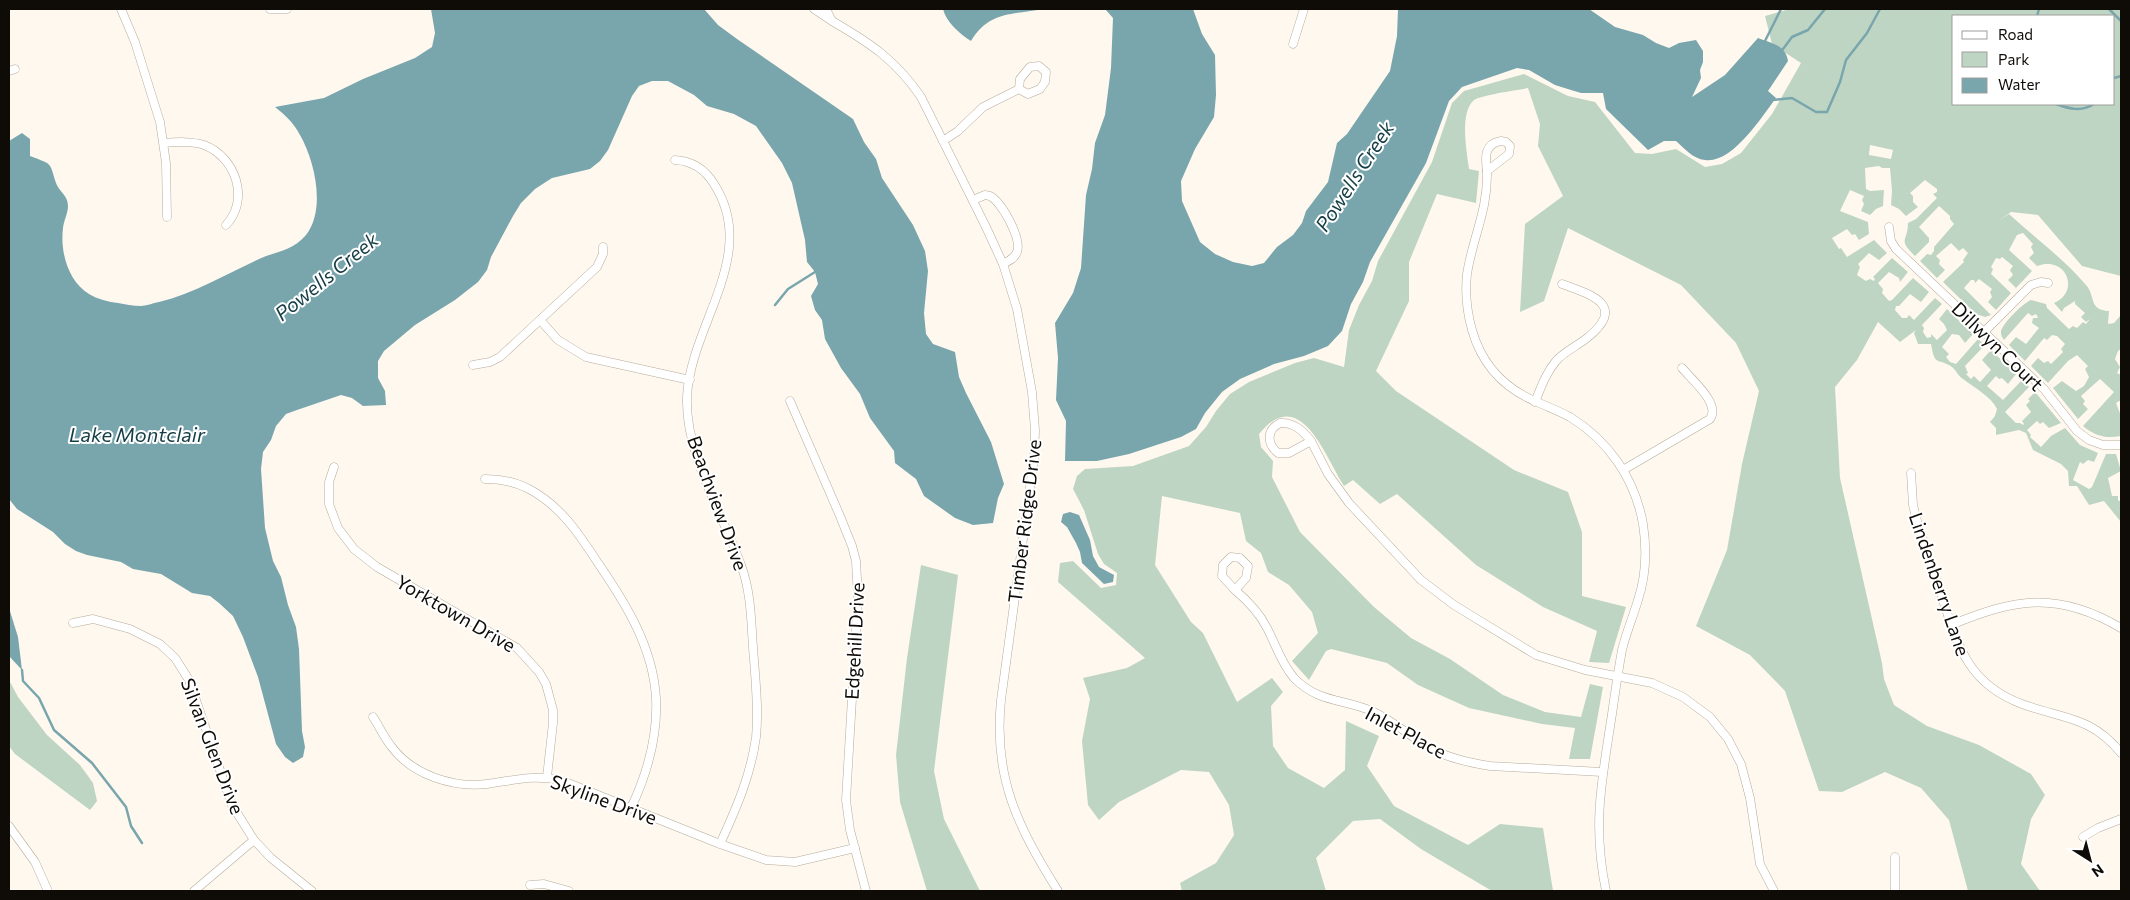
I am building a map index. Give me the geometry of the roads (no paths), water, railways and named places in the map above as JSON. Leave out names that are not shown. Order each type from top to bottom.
[{"type":"street","points":[[122,9],[135,42],[160,122],[164,144],[167,217]]},
{"type":"street","points":[[270,9],[287,9]]},
{"type":"street","name":"Timber Ridge Drive","points":[[814,9],[875,47],[899,68],[920,97],[973,200],[1003,264],[1017,309],[1028,364],[1035,430],[1031,485],[1001,700],[999,735],[1009,796],[1017,819],[1035,854],[1058,891]]},
{"type":"street","points":[[826,9],[832,21]]},
{"type":"street","points":[[1293,44],[1304,9]]},
{"type":"street","points":[[943,141],[958,131],[983,107],[1018,89]]},
{"type":"street","points":[[164,144],[194,142],[219,154],[230,166],[237,182],[238,198],[236,212],[226,225]]},
{"type":"street","name":"Beachview Drive","points":[[675,160],[689,162],[697,166],[713,182],[726,206],[731,235],[728,261],[690,380],[687,398],[692,440],[698,460],[741,564],[751,610],[757,703],[756,736],[746,780],[720,844]]},
{"type":"street","points":[[1487,171],[1486,201],[1467,273],[1468,309],[1478,349],[1493,373],[1502,383],[1535,402],[1553,408],[1586,428],[1604,444],[1623,470],[1639,506],[1646,564],[1639,599],[1622,650],[1602,772],[1598,819],[1599,846],[1606,891]]},
{"type":"street","points":[[973,200],[985,195],[990,196],[1002,208],[1008,219],[1018,247],[1014,257],[1003,264]]},
{"type":"street","name":"Dillwyn Court","points":[[1888,226],[1889,234],[1896,249],[2044,389],[2083,436],[2103,445],[2121,445]]},
{"type":"street","points":[[473,365],[490,362],[500,357],[597,266],[603,254],[603,247]]},
{"type":"street","points":[[1984,332],[2031,285],[2041,282],[2048,283]]},
{"type":"street","points":[[1535,402],[1542,383],[1556,361],[1592,333],[1605,319],[1606,314],[1603,304],[1562,284]]},
{"type":"street","points":[[540,320],[558,340],[586,357],[690,380]]},
{"type":"street","points":[[1623,470],[1671,444],[1713,416],[1713,405],[1682,368]]},
{"type":"street","name":"Edgehill Drive","points":[[790,401],[840,516],[856,561],[858,597],[846,800],[848,821],[866,891]]},
{"type":"street","points":[[1311,441],[1284,454],[1274,450],[1270,445],[1269,434],[1275,426],[1285,423],[1301,430],[1311,441],[1328,474],[1349,503],[1431,589],[1454,605],[1536,655],[1585,670],[1652,683],[1683,697],[1710,717],[1728,739],[1746,778],[1753,817],[1756,850],[1765,878],[1774,891]]},
{"type":"street","name":"Yorktown Drive","points":[[334,467],[329,482],[329,504],[338,528],[354,549],[377,567],[517,648],[531,661],[539,672],[548,690],[553,710],[547,777]]},
{"type":"street","name":"Lindenberry Lane","points":[[1911,473],[1912,496],[1917,521],[1964,659],[1994,690],[2024,704],[2074,719],[2092,727],[2112,742],[2121,753]]},
{"type":"street","points":[[485,479],[506,480],[519,484],[537,494],[562,513],[575,528],[620,596],[640,635],[654,681],[656,698],[655,723],[648,767],[631,808]]},
{"type":"street","name":"Inlet Place","points":[[1235,590],[1259,614],[1283,663],[1293,676],[1314,694],[1371,711],[1386,718],[1434,750],[1472,763],[1490,766],[1602,772]]},
{"type":"street","points":[[1951,625],[1995,609],[2036,601],[2054,602],[2080,608],[2102,616],[2121,628]]},
{"type":"street","name":"Silvan Glen Drive","points":[[73,623],[93,619],[130,629],[160,644],[175,658],[189,680],[228,798],[254,840],[271,858],[312,891]]},
{"type":"street","name":"Skyline Drive","points":[[373,717],[401,757],[422,772],[441,779],[456,783],[484,784],[526,777],[547,777],[576,785],[755,857],[781,862],[807,860],[855,848]]},
{"type":"street","points":[[2083,837],[2098,828],[2121,819]]},
{"type":"street","points":[[9,826],[35,862],[48,891]]},
{"type":"street","points":[[194,891],[254,840]]},
{"type":"street","points":[[1895,857],[1895,891]]},
{"type":"street","points":[[530,885],[544,884],[570,891]]},
{"type":"water","name":"Lake Montclair","points":[[431,9],[704,9],[718,25],[853,119],[864,142],[876,159],[882,178],[913,225],[925,251],[928,271],[924,313],[926,334],[933,344],[955,352],[959,377],[991,442],[1004,484],[998,498],[993,523],[973,525],[955,518],[924,496],[916,479],[895,463],[894,451],[870,418],[860,394],[841,368],[825,339],[822,320],[815,310],[811,296],[818,284],[815,272],[807,262],[805,240],[792,183],[782,163],[756,126],[734,114],[707,106],[694,95],[668,81],[652,81],[639,86],[632,96],[608,150],[600,161],[590,169],[552,178],[535,189],[521,203],[513,216],[491,257],[487,270],[478,282],[455,300],[415,325],[384,351],[378,361],[378,378],[385,391],[386,405],[363,406],[352,398],[341,395],[286,414],[276,426],[271,440],[263,452],[261,469],[265,528],[273,561],[281,577],[296,627],[299,649],[302,731],[305,747],[303,757],[293,763],[285,757],[276,744],[258,677],[233,616],[210,596],[192,593],[161,574],[133,569],[121,562],[76,551],[65,544],[53,532],[17,509],[9,499],[9,141],[22,133],[30,139],[30,156],[43,161],[51,167],[57,186],[67,199],[68,209],[62,237],[64,256],[71,274],[82,288],[99,299],[135,306],[145,306],[172,298],[198,288],[259,259],[290,248],[306,235],[312,225],[316,212],[317,199],[314,171],[298,131],[275,107],[324,98],[363,79],[415,58],[432,47],[435,33]]},
{"type":"water","points":[[943,9],[1043,9],[994,19],[985,24],[971,41],[954,27]]},
{"type":"water","points":[[1105,9],[1193,9],[1202,34],[1215,55],[1216,95],[1214,117],[1195,149],[1181,181],[1182,201],[1200,242],[1215,254],[1233,262],[1252,266],[1264,263],[1277,247],[1293,235],[1302,223],[1306,211],[1328,182],[1337,143],[1347,134],[1390,71],[1397,36],[1398,9],[1589,9],[1615,27],[1643,35],[1669,48],[1679,43],[1696,40],[1703,51],[1703,62],[1700,70],[1701,78],[1692,97],[1725,75],[1758,38],[1781,48],[1788,61],[1768,91],[1776,98],[1745,138],[1725,155],[1705,160],[1689,153],[1676,141],[1664,141],[1648,150],[1606,109],[1603,93],[1581,93],[1571,90],[1555,85],[1529,70],[1517,68],[1462,87],[1449,101],[1426,163],[1370,262],[1363,282],[1351,304],[1342,331],[1328,346],[1304,356],[1274,364],[1240,379],[1222,392],[1205,413],[1196,429],[1181,437],[1129,454],[1097,461],[1065,461],[1066,421],[1056,400],[1058,358],[1055,323],[1073,293],[1081,268],[1086,195],[1095,143],[1105,115],[1111,68],[1113,18]]},
{"type":"water","points":[[1070,512],[1079,515],[1090,540],[1093,556],[1099,567],[1114,575],[1113,582],[1104,584],[1082,563],[1076,543],[1067,527],[1061,522],[1063,514]]},
{"type":"water","points":[[9,608],[18,637],[22,670],[9,656]]},
{"type":"waterway","name":"Powells Creek","points":[[1764,43],[1781,9]]},
{"type":"waterway","points":[[1783,49],[1792,37],[1808,30],[1825,9]]},
{"type":"waterway","points":[[1772,100],[1792,98],[1816,112],[1827,112],[1840,82],[1846,60],[1867,33],[1880,9]]},
{"type":"waterway","name":"Powells Creek","points":[[2037,15],[2039,9]]},
{"type":"waterway","points":[[2109,9],[2121,21]]},
{"type":"waterway","name":"Powells Creek","points":[[2115,78],[2121,76]]},
{"type":"waterway","name":"Powells Creek","points":[[2059,105],[2075,109],[2092,105]]},
{"type":"waterway","points":[[775,305],[788,289],[815,272]]},
{"type":"waterway","points":[[22,670],[23,681],[39,698],[54,730],[92,763],[126,807],[131,826],[142,843]]}]
